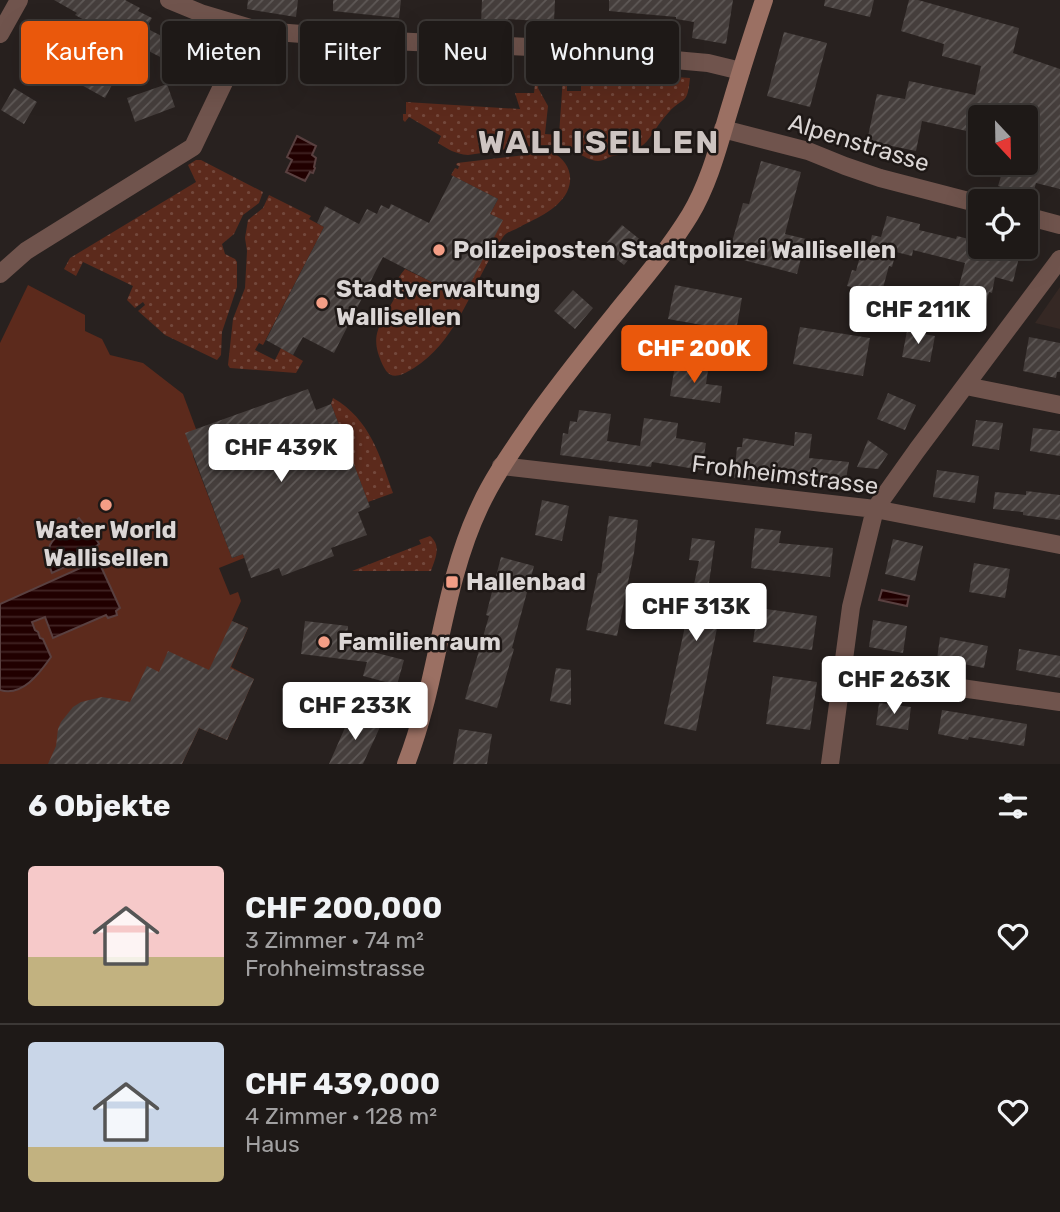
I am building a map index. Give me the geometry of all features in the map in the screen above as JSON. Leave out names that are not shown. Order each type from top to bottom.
[{"type":"main road","points":[[406,764],[423,709],[463,543],[481,504],[501,466],[556,387],[675,238],[692,212],[709,175],[764,0]]},
{"type":"street","points":[[0,34],[19,0]]},
{"type":"street","points":[[169,0],[226,21]]},
{"type":"street","points":[[286,33],[530,47],[708,63],[741,71]]},
{"type":"street","points":[[0,274],[26,251],[192,147],[223,84]]},
{"type":"street","name":"Alpenstrasse","points":[[723,129],[808,151],[880,178],[968,201]]},
{"type":"street","points":[[1038,219],[1060,225]]},
{"type":"street","points":[[830,764],[851,607],[874,509],[1060,260]]},
{"type":"street","points":[[966,386],[1060,405]]},
{"type":"street","name":"Frohheimstrasse","points":[[501,466],[874,509],[1060,545]]},
{"type":"street","points":[[842,668],[1060,702]]},
{"type":"shaded area","points":[[679,77],[690,78],[686,97],[669,112],[642,146],[600,161],[559,145],[463,154],[438,143],[441,136],[409,117],[405,122],[403,120],[406,102],[520,109],[515,93],[534,93],[535,84],[538,84],[548,106],[545,134],[559,135],[563,84],[567,84],[567,91],[581,91],[581,84],[679,84]]},
{"type":"shaded area","points":[[297,136],[316,146],[312,155],[316,158],[315,168],[305,181],[286,172],[292,160],[287,157]]},
{"type":"shaded area","points":[[552,152],[562,159],[570,174],[569,186],[563,199],[544,214],[503,237],[454,325],[430,356],[401,375],[388,373],[379,356],[376,337],[381,321],[396,295],[398,278],[405,269],[463,297],[502,220],[490,214],[498,199],[451,175],[455,168],[458,169],[457,163]]},
{"type":"shaded area","points":[[201,160],[263,192],[259,203],[243,215],[234,234],[222,244],[225,254],[237,262],[237,287],[222,332],[221,355],[217,360],[165,335],[138,311],[145,305],[143,302],[135,308],[127,300],[133,286],[83,262],[76,276],[64,269],[70,258],[196,182],[188,165]]},
{"type":"shaded area","points":[[269,195],[311,216],[309,219],[324,227],[263,345],[259,343],[255,350],[275,360],[281,348],[303,361],[296,373],[230,368],[228,365],[233,319],[245,288],[245,238],[248,220],[263,208]]},
{"type":"shaded area","name":"Water World Wallisellen","points":[[28,285],[85,315],[85,331],[102,339],[110,355],[143,363],[183,394],[196,429],[193,456],[232,558],[243,554],[244,558],[219,568],[230,595],[238,592],[241,601],[232,621],[248,628],[231,667],[254,679],[227,740],[199,728],[182,764],[0,764],[0,343]]},
{"type":"shaded area","points":[[1060,287],[1060,329],[1035,323]]},
{"type":"shaded area","points":[[333,398],[356,416],[365,428],[378,452],[393,493],[368,502],[331,404]]},
{"type":"shaded area","points":[[79,518],[99,544],[76,562],[52,573],[49,547],[58,535]]},
{"type":"shaded area","points":[[430,536],[437,548],[431,571],[352,571],[421,544],[419,540]]},
{"type":"shaded area","points":[[98,560],[120,608],[116,611],[117,615],[108,618],[106,615],[53,638],[45,617],[32,622],[51,657],[23,687],[0,690],[0,604]]},
{"type":"shaded area","points":[[882,590],[909,596],[907,606],[879,600]]},
{"type":"building","points":[[54,0],[125,0],[152,18],[148,25],[148,21],[86,21],[75,15],[77,13]]},
{"type":"building","points":[[248,0],[298,0],[296,17],[247,9]]},
{"type":"building","points":[[333,0],[401,0],[399,18],[333,11]]},
{"type":"building","points":[[482,0],[555,0],[554,21],[481,21]]},
{"type":"building","points":[[609,0],[733,0],[726,44],[692,38],[694,22],[676,17],[609,11]]},
{"type":"building","points":[[825,0],[874,0],[870,17],[824,6]]},
{"type":"building","points":[[909,0],[918,0],[1019,28],[1013,53],[1060,69],[1060,189],[1036,183],[1034,189],[998,186],[1001,175],[1038,175],[1038,105],[968,105],[968,131],[922,121],[916,151],[867,141],[877,94],[905,99],[909,81],[975,95],[981,66],[942,56],[944,44],[901,31]]},
{"type":"building","points":[[148,29],[162,36],[162,58],[148,51]]},
{"type":"building","points":[[784,32],[827,43],[810,107],[767,96]]},
{"type":"building","points":[[80,84],[112,84],[105,98]]},
{"type":"building","points":[[167,84],[175,107],[135,122],[127,98]]},
{"type":"building","points":[[14,88],[37,102],[24,124],[1,110]]},
{"type":"building","points":[[761,161],[801,172],[785,234],[806,239],[797,274],[728,256],[743,203],[749,204]]},
{"type":"building","name":"Stadtverwaltung Wallisellen","points":[[453,176],[498,199],[490,214],[503,220],[463,298],[383,257],[334,353],[303,337],[293,355],[266,340],[324,227],[317,223],[325,206],[359,224],[367,209],[377,214],[381,205],[389,209],[391,204],[429,223]]},
{"type":"building","points":[[887,216],[920,224],[919,230],[956,239],[957,236],[968,239],[968,259],[1019,259],[1013,282],[995,277],[982,320],[948,311],[953,293],[957,294],[965,263],[913,250],[912,256],[896,252],[881,295],[847,286],[852,270],[856,271],[862,249],[868,251],[872,235],[881,237]]},
{"type":"building","points":[[622,225],[643,242],[624,265],[602,248]]},
{"type":"building","points":[[675,285],[742,298],[736,331],[668,319]]},
{"type":"building","points":[[573,290],[593,308],[575,329],[554,311]]},
{"type":"building","points":[[800,327],[870,338],[863,376],[793,364]]},
{"type":"building","points":[[907,331],[935,336],[930,362],[902,357]]},
{"type":"building","points":[[1029,337],[1060,343],[1060,372],[1057,372],[1056,378],[1023,371]]},
{"type":"building","points":[[675,365],[708,370],[706,384],[722,386],[720,403],[670,396]]},
{"type":"building","points":[[308,389],[316,410],[331,404],[370,507],[358,512],[367,535],[331,548],[334,556],[282,576],[279,568],[251,578],[243,554],[232,558],[185,433]]},
{"type":"building","points":[[888,393],[916,405],[905,430],[877,419]]},
{"type":"building","points":[[579,410],[611,414],[607,441],[640,446],[644,418],[678,423],[676,438],[706,443],[702,470],[652,462],[651,467],[560,455],[563,433],[568,434],[570,421],[577,422]]},
{"type":"building","points":[[976,420],[1003,423],[999,450],[972,446]]},
{"type":"building","points":[[1033,428],[1060,431],[1060,456],[1030,451]]},
{"type":"building","points":[[795,432],[812,434],[809,458],[849,462],[845,484],[758,474],[758,481],[734,478],[737,447],[742,447],[743,438],[794,446]]},
{"type":"building","points":[[868,440],[888,454],[878,469],[857,467]]},
{"type":"building","points":[[937,470],[979,476],[975,503],[933,497]]},
{"type":"building","points":[[1026,491],[1060,495],[1060,520],[993,509],[995,492],[1026,495]]},
{"type":"building","points":[[542,500],[569,506],[562,541],[535,535]]},
{"type":"building","points":[[609,516],[638,520],[617,636],[586,630],[598,573],[601,573]]},
{"type":"building","points":[[755,528],[781,531],[779,543],[833,548],[830,577],[751,568]]},
{"type":"building","points":[[692,538],[715,541],[708,590],[724,594],[696,731],[664,724],[699,561],[689,560]]},
{"type":"building","points":[[893,539],[923,546],[915,581],[885,574]]},
{"type":"building","points":[[501,557],[534,566],[497,708],[465,699],[489,616],[486,615]]},
{"type":"building","points":[[974,563],[1010,569],[1005,598],[969,592]]},
{"type":"building","points":[[758,608],[817,616],[812,650],[753,642]]},
{"type":"building","points":[[873,620],[907,626],[903,653],[869,647]]},
{"type":"building","points":[[232,621],[248,628],[230,668],[254,679],[227,740],[199,728],[182,764],[48,764],[56,746],[61,722],[73,707],[81,702],[102,697],[130,702],[147,666],[159,672],[168,651],[209,670]]},
{"type":"building","points":[[305,621],[348,626],[346,645],[404,660],[397,685],[363,676],[367,662],[301,654]]},
{"type":"building","points":[[940,637],[988,646],[984,668],[937,659]]},
{"type":"building","points":[[1019,649],[1060,656],[1060,678],[1016,670]]},
{"type":"building","points":[[556,668],[571,670],[571,705],[550,701]]},
{"type":"building","points":[[773,676],[817,682],[810,730],[766,724]]},
{"type":"building","points":[[879,703],[911,707],[908,730],[876,725]]},
{"type":"building","points":[[942,710],[1027,724],[1024,746],[938,734]]},
{"type":"building","points":[[351,714],[380,727],[363,764],[329,764]]},
{"type":"building","points":[[459,729],[492,734],[487,764],[453,764]]},
{"type":"place","name":"Polizeiposten Stadtpolizei Wallisellen","points":[[439,250]]},
{"type":"place","name":"Stadtverwaltung Wallisellen","points":[[322,303]]},
{"type":"place","name":"Water World Wallisellen","points":[[106,505]]},
{"type":"place","name":"Hallenbad","points":[[452,582]]},
{"type":"place","name":"Familienraum","points":[[324,642]]},
{"type":"district","name":"WALLISELLEN","points":[[599,142]]}]
